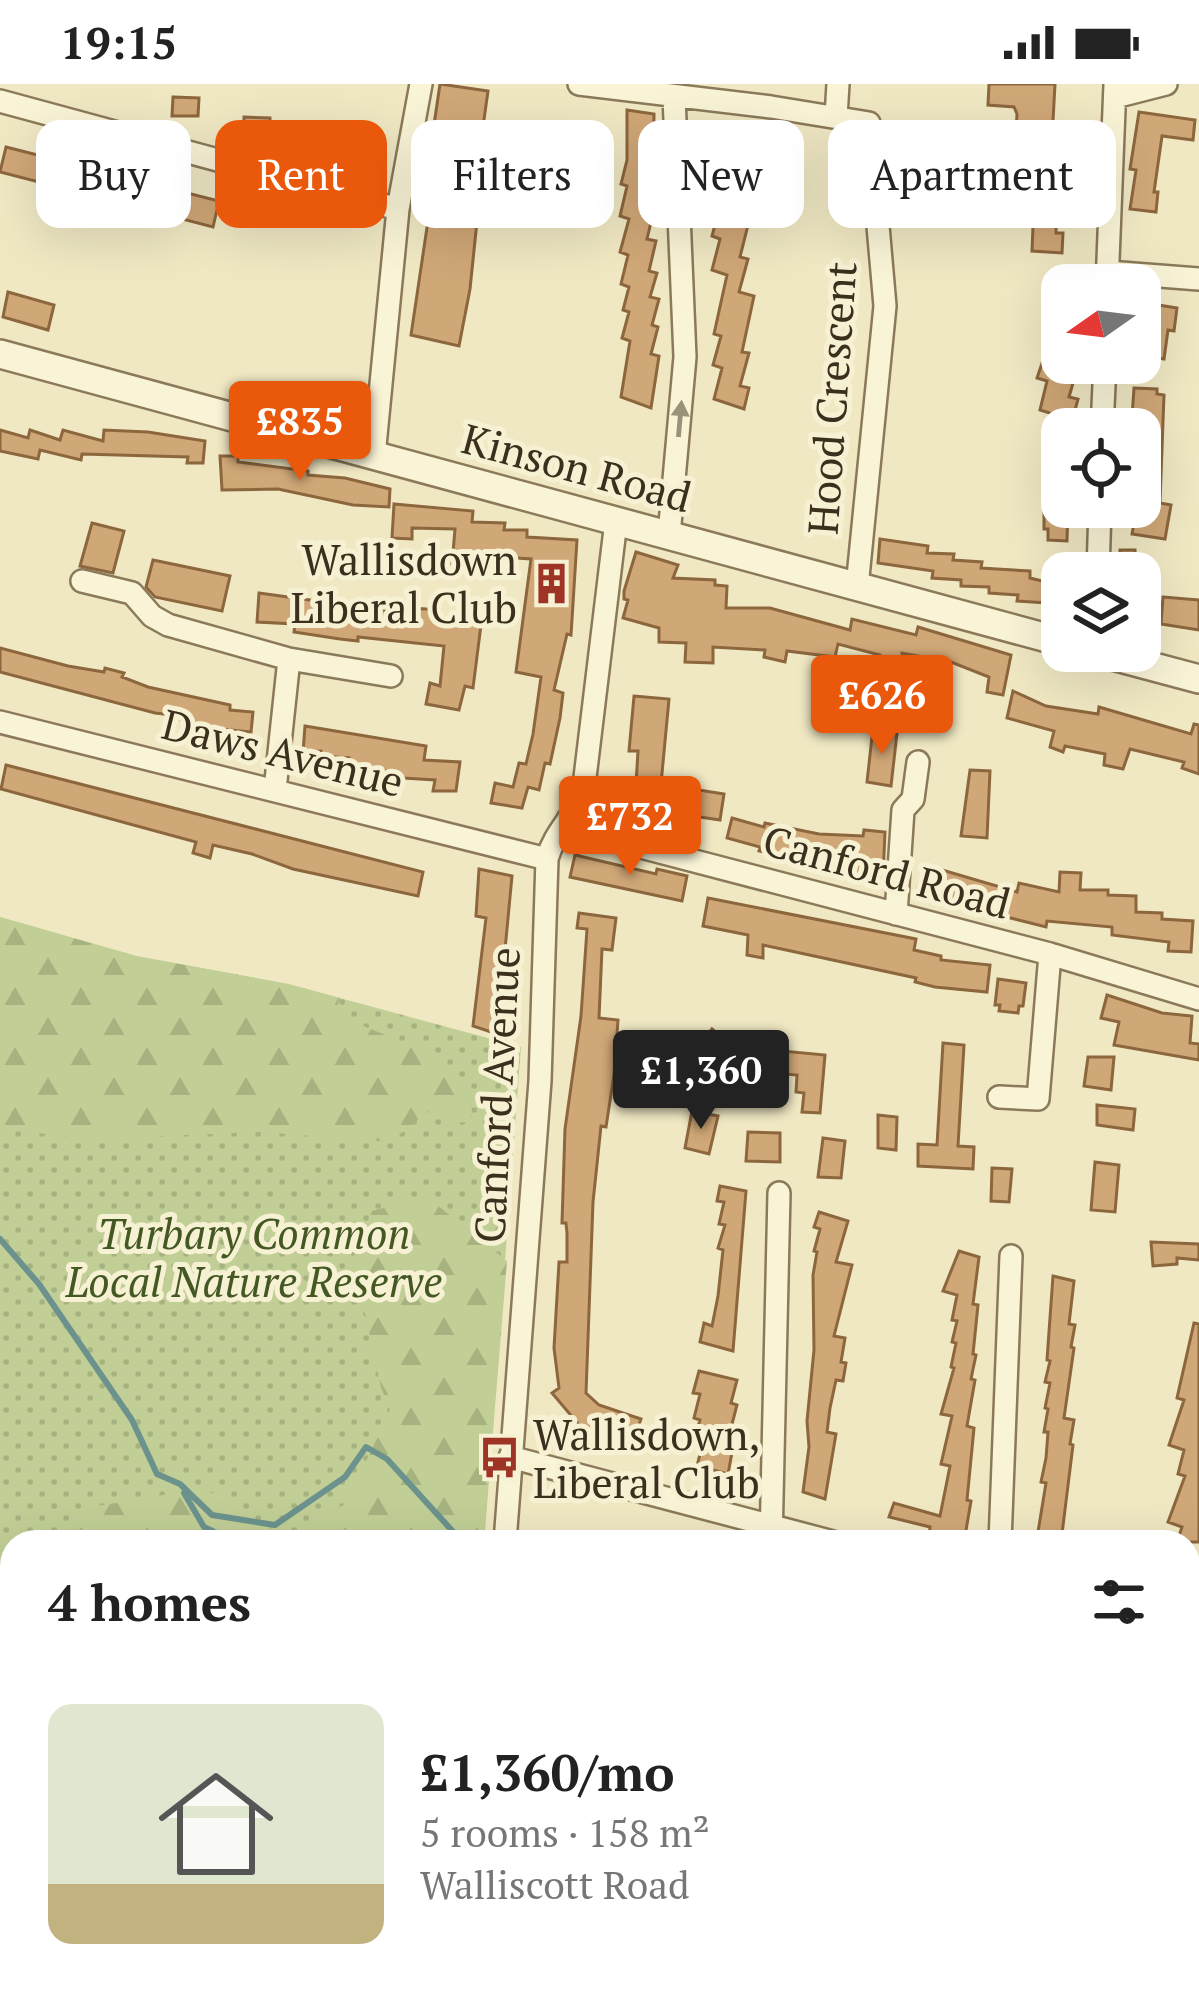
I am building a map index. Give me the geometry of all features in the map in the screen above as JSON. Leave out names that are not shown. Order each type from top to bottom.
[{"type":"street","points":[[374,456],[398,209],[421,84]]},
{"type":"street","points":[[579,84],[836,117],[838,84]]},
{"type":"street","points":[[1109,264],[1115,91],[1166,84]]},
{"type":"street","points":[[10,97],[398,209]]},
{"type":"street","points":[[669,536],[685,357],[674,97]]},
{"type":"street","name":"Hood Crescent","points":[[836,117],[869,123],[885,306],[857,587]]},
{"type":"street","points":[[1161,279],[1199,280]]},
{"type":"street","name":"Kinson Road","points":[[0,354],[1041,636]]},
{"type":"street","name":"Canford Avenue","points":[[506,1530],[540,1081],[547,860],[555,834],[583,794],[616,521]]},
{"type":"street","points":[[82,581],[132,593],[168,626],[289,659],[391,676]]},
{"type":"street","points":[[275,790],[289,659]]},
{"type":"street","points":[[1161,669],[1199,679]]},
{"type":"street","name":"Daws Avenue","points":[[0,722],[547,860]]},
{"type":"street","points":[[896,914],[903,810],[913,799],[918,762]]},
{"type":"street","name":"Canford Road","points":[[568,819],[637,846],[1050,954],[1199,999]]},
{"type":"street","name":"Canford Road","points":[[999,1097],[1038,1099],[1050,954]]},
{"type":"street","points":[[771,1530],[779,1193]]},
{"type":"street","points":[[1000,1530],[1011,1256]]},
{"type":"street","points":[[511,1457],[757,1530]]},
{"type":"green space","name":"Turbary Common Local Nature Reserve","points":[[0,917],[136,956],[288,984],[521,1047],[485,1530],[0,1530]]},
{"type":"green space","points":[[0,917],[136,956],[340,998],[334,1014],[442,1058],[457,1091],[471,1101],[472,1117],[445,1124],[433,1107],[390,1142],[262,1132],[85,1139],[0,1128]]},
{"type":"green space","points":[[427,1197],[507,1261],[485,1530],[297,1530],[347,1503],[390,1410],[353,1257],[372,1211]]},
{"type":"green space","points":[[206,1488],[247,1525],[280,1530],[70,1530],[97,1506]]},
{"type":"building","points":[[440,84],[488,91],[484,120],[435,120]]},
{"type":"building","points":[[989,84],[1055,84],[1053,120],[1017,120],[1014,107],[988,105]]},
{"type":"building","points":[[173,97],[199,98],[198,116],[172,116]]},
{"type":"building","points":[[627,110],[654,114],[654,120],[638,120],[638,228],[650,228],[647,239],[656,241],[649,271],[657,273],[650,297],[659,299],[652,325],[658,327],[651,354],[659,356],[651,408],[621,397],[630,341],[622,338],[629,312],[623,310],[629,287],[621,284],[628,255],[620,252],[629,219],[620,216]]},
{"type":"building","points":[[1139,112],[1195,120],[1193,140],[1162,136],[1156,212],[1130,209],[1136,170],[1130,169]]},
{"type":"building","points":[[6,147],[36,155],[36,181],[0,172]]},
{"type":"building","points":[[191,194],[215,200],[213,227],[191,221]]},
{"type":"building","points":[[427,228],[476,228],[459,346],[411,335]]},
{"type":"building","points":[[714,228],[747,228],[740,257],[748,259],[739,292],[754,296],[742,352],[749,353],[740,386],[749,388],[744,409],[714,399],[722,368],[713,365],[721,336],[714,334],[727,275],[712,270],[720,239],[712,236]]},
{"type":"building","points":[[1033,228],[1056,228],[1056,233],[1063,233],[1062,253],[1032,251]]},
{"type":"building","points":[[8,292],[54,305],[48,330],[3,317]]},
{"type":"building","points":[[1161,305],[1177,308],[1161,358]]},
{"type":"building","points":[[1046,384],[1073,384],[1069,397],[1078,399],[1076,408],[1040,410]]},
{"type":"building","points":[[1134,388],[1157,389],[1157,394],[1164,395],[1161,476],[1161,408],[1133,408]]},
{"type":"building","points":[[0,430],[28,438],[30,430],[60,440],[63,430],[103,441],[104,430],[205,441],[203,463],[187,463],[188,457],[82,454],[81,460],[40,450],[38,459],[0,451]]},
{"type":"building","points":[[220,456],[390,489],[389,507],[353,505],[278,489],[222,490]]},
{"type":"building","points":[[1161,503],[1171,505],[1165,539],[1132,534],[1133,528],[1161,528]]},
{"type":"building","points":[[394,504],[473,511],[472,522],[505,523],[504,530],[527,530],[527,537],[577,540],[571,635],[567,634],[554,690],[563,693],[560,718],[550,764],[545,763],[539,790],[528,787],[522,808],[491,803],[495,783],[513,787],[519,763],[526,764],[533,734],[541,677],[516,672],[531,559],[470,555],[470,567],[452,564],[455,529],[412,528],[412,539],[392,538]]},
{"type":"building","points":[[92,523],[124,531],[113,573],[80,566]]},
{"type":"building","points":[[1067,528],[1067,541],[1048,540],[1048,529],[1044,529]]},
{"type":"building","points":[[880,539],[928,546],[927,553],[954,554],[953,560],[982,562],[981,568],[1030,571],[1030,578],[1041,581],[1041,603],[989,593],[989,587],[961,586],[961,580],[932,578],[933,571],[878,563]]},
{"type":"building","points":[[636,552],[678,565],[673,578],[715,580],[715,585],[727,586],[726,608],[770,608],[850,630],[852,619],[916,635],[918,627],[1011,655],[1003,695],[987,692],[989,677],[951,662],[902,653],[905,681],[886,682],[880,655],[838,644],[835,657],[787,651],[785,662],[764,657],[765,650],[713,647],[713,663],[685,662],[686,643],[659,642],[659,628],[623,618],[628,600],[624,591]]},
{"type":"building","points":[[153,560],[230,576],[222,611],[155,597],[146,587]]},
{"type":"building","points":[[259,593],[397,612],[397,607],[440,610],[439,619],[481,625],[473,688],[465,686],[459,710],[426,704],[430,683],[440,686],[444,646],[340,639],[294,632],[295,624],[257,622]]},
{"type":"building","points":[[1163,597],[1199,600],[1199,630],[1161,624]]},
{"type":"building","points":[[0,648],[68,666],[104,672],[105,668],[148,687],[253,712],[251,732],[209,728],[181,720],[182,716],[0,672]]},
{"type":"building","points":[[1013,691],[1046,706],[1098,714],[1099,707],[1191,734],[1194,724],[1199,725],[1199,774],[1182,768],[1184,762],[1130,749],[1123,769],[1104,765],[1105,754],[1050,747],[1054,731],[1007,718]]},
{"type":"building","points":[[634,696],[669,699],[661,784],[724,794],[720,820],[673,813],[674,803],[635,801],[638,751],[629,751]]},
{"type":"building","points":[[305,726],[426,746],[424,760],[460,762],[456,791],[433,791],[435,780],[349,765],[349,758],[321,756],[321,751],[303,752]]},
{"type":"building","points":[[873,728],[897,733],[891,786],[867,782]]},
{"type":"building","points":[[6,765],[423,872],[418,896],[293,869],[213,845],[210,858],[193,853],[196,842],[1,789]]},
{"type":"building","points":[[970,770],[990,771],[987,838],[961,836]]},
{"type":"building","points":[[732,818],[819,834],[885,832],[883,878],[861,877],[759,851],[760,847],[727,838]]},
{"type":"building","points":[[575,855],[656,874],[657,869],[687,876],[682,901],[570,877]]},
{"type":"building","points":[[925,865],[1017,892],[1019,883],[1059,892],[1060,872],[1081,873],[1080,890],[1136,896],[1136,912],[1193,921],[1191,952],[1168,951],[1169,942],[1112,935],[1112,927],[1047,921],[1046,927],[916,894]]},
{"type":"building","points":[[479,869],[512,876],[497,1034],[473,1026],[486,918],[476,916]]},
{"type":"building","points":[[708,898],[916,939],[914,950],[941,956],[941,960],[990,965],[987,992],[935,987],[915,982],[916,978],[763,945],[763,958],[747,955],[748,935],[703,926]]},
{"type":"building","points":[[579,913],[616,918],[612,950],[602,949],[599,1018],[618,1020],[593,1202],[586,1393],[599,1405],[641,1419],[630,1450],[591,1439],[552,1393],[559,1388],[554,1348],[559,1262],[567,1262],[566,1223],[562,1223],[565,1129],[587,929],[577,928]]},
{"type":"building","points":[[998,979],[1026,983],[1018,1013],[999,1011],[1000,1005],[995,1005]]},
{"type":"building","points":[[1107,995],[1162,1013],[1192,1016],[1190,1043],[1199,1044],[1199,1060],[1114,1045],[1119,1022],[1101,1018]]},
{"type":"building","points":[[712,1029],[738,1050],[714,1084],[701,1073],[713,1058],[700,1045]]},
{"type":"building","points":[[753,1036],[783,1039],[782,1051],[825,1055],[820,1113],[802,1112],[804,1093],[796,1092],[797,1075],[750,1071]]},
{"type":"building","points":[[943,1043],[964,1045],[958,1146],[974,1147],[973,1169],[918,1166],[918,1144],[937,1145]]},
{"type":"building","points":[[1088,1057],[1114,1057],[1111,1090],[1084,1086]]},
{"type":"building","points":[[1097,1105],[1135,1109],[1133,1130],[1097,1125]]},
{"type":"building","points":[[692,1111],[718,1116],[709,1154],[685,1148]]},
{"type":"building","points":[[878,1115],[897,1117],[896,1150],[878,1148]]},
{"type":"building","points":[[748,1132],[780,1133],[780,1162],[746,1161]]},
{"type":"building","points":[[823,1138],[845,1141],[841,1178],[818,1177]]},
{"type":"building","points":[[1095,1162],[1119,1165],[1115,1212],[1091,1210]]},
{"type":"building","points":[[992,1168],[1012,1169],[1009,1202],[991,1201]]},
{"type":"building","points":[[720,1186],[746,1191],[733,1351],[700,1342],[704,1323],[712,1326],[718,1296],[723,1250],[718,1248],[725,1225],[719,1224],[724,1202],[717,1201]]},
{"type":"building","points":[[819,1212],[848,1221],[836,1262],[852,1265],[834,1336],[845,1338],[841,1362],[846,1363],[843,1381],[836,1380],[830,1408],[827,1432],[836,1434],[825,1499],[803,1492],[814,1350],[814,1251],[820,1229],[814,1227]]},
{"type":"building","points":[[1151,1242],[1199,1244],[1199,1260],[1177,1258],[1177,1264],[1153,1266]]},
{"type":"building","points":[[959,1251],[979,1257],[973,1304],[978,1305],[971,1379],[975,1380],[967,1426],[974,1428],[966,1530],[930,1530],[889,1517],[894,1503],[940,1516],[950,1466],[941,1464],[952,1416],[941,1414],[954,1368],[956,1343],[952,1342],[957,1321],[952,1320],[957,1295],[943,1291]]},
{"type":"building","points":[[1053,1276],[1074,1281],[1069,1324],[1075,1325],[1074,1348],[1064,1418],[1074,1420],[1073,1445],[1062,1530],[1038,1530],[1046,1483],[1041,1482],[1048,1432],[1044,1432],[1050,1383],[1045,1382]]},
{"type":"building","points":[[1194,1323],[1199,1324],[1199,1530],[1181,1530],[1168,1522],[1185,1476],[1178,1474],[1184,1450],[1169,1445],[1184,1400],[1177,1398]]},
{"type":"building","points":[[699,1371],[737,1380],[731,1403],[737,1405],[731,1428],[736,1431],[728,1474],[697,1466],[702,1446],[693,1443],[700,1420],[694,1418],[700,1394],[693,1393]]},
{"type":"waterway","points":[[0,1239],[39,1284],[132,1420],[157,1474],[180,1484],[212,1515],[275,1525],[345,1477],[366,1447],[387,1459],[452,1530]]},
{"type":"waterway","points":[[184,1493],[210,1530]]},
{"type":"place","name":"Wallisdown Liberal Club","points":[[551,583]]},
{"type":"place","name":"Wallisdown, Liberal Club","points":[[499,1458]]}]
